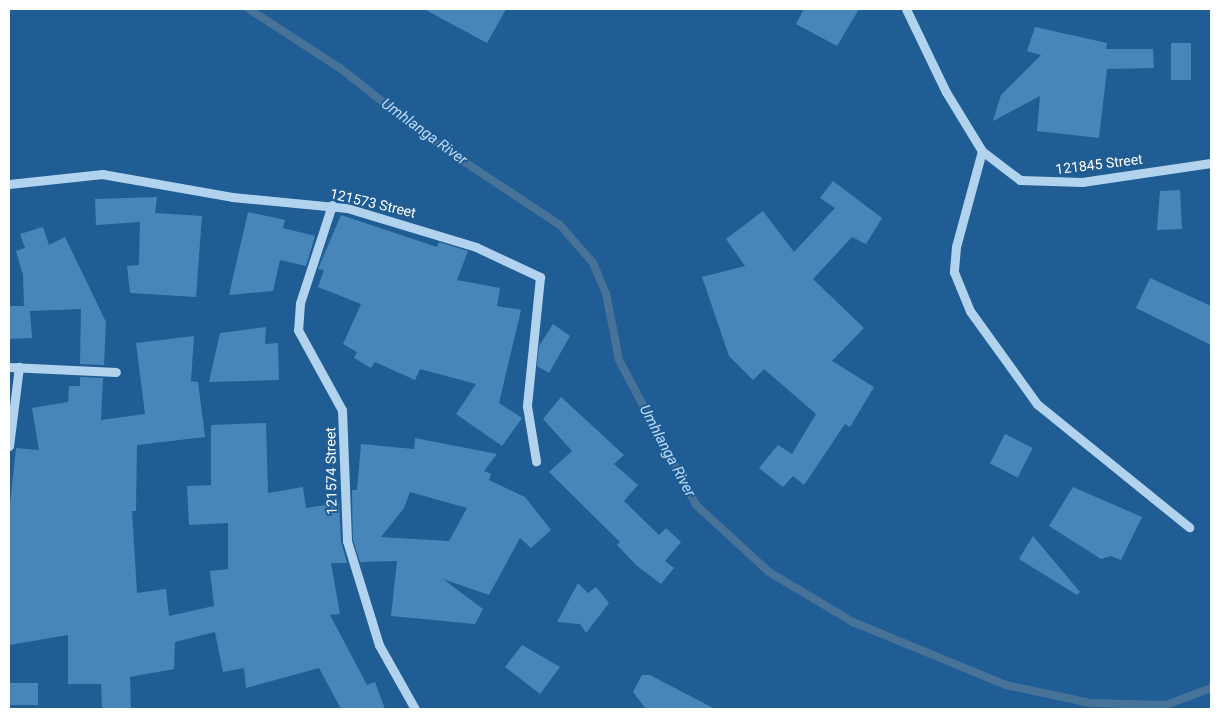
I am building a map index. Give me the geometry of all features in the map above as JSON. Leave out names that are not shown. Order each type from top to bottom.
[{"type":"street","name":"121845 Street","points":[[906,9],[946,92],[982,151],[1020,180],[1044,184],[1211,163]]},
{"type":"street","points":[[982,151],[956,247],[954,272],[970,311],[1037,404],[1189,528]]},
{"type":"street","name":"121573 Street","points":[[9,184],[102,174],[232,197],[332,205],[414,225],[540,277],[527,406],[536,461]]},
{"type":"street","name":"121574 Street","points":[[332,205],[300,303],[298,330],[342,410],[347,542],[379,645],[415,709]]},
{"type":"street","points":[[9,367],[116,372]]},
{"type":"street","points":[[9,446],[19,367]]},
{"type":"building","points":[[424,9],[506,9],[487,43]]},
{"type":"building","points":[[804,9],[859,9],[837,46],[796,24]]},
{"type":"building","points":[[1035,27],[1107,43],[1106,49],[1153,49],[1154,68],[1107,69],[1099,138],[1037,131],[1040,96],[993,121],[1001,95],[1041,55],[1027,51]]},
{"type":"building","points":[[1171,43],[1191,43],[1191,80],[1171,80]]},
{"type":"building","points":[[833,181],[882,218],[866,244],[852,237],[813,279],[864,328],[832,361],[874,387],[850,427],[845,424],[804,485],[793,476],[783,487],[759,468],[778,445],[792,454],[816,414],[764,369],[753,380],[729,356],[702,277],[745,266],[726,239],[763,211],[794,252],[835,208],[820,198]]},
{"type":"building","points":[[1180,190],[1182,229],[1157,230],[1160,191]]},
{"type":"building","points":[[157,197],[155,213],[202,216],[196,297],[130,293],[127,266],[139,265],[140,222],[96,225],[95,199]]},
{"type":"building","points":[[248,212],[285,220],[283,228],[315,236],[306,266],[280,260],[273,291],[229,295]]},
{"type":"building","points":[[341,215],[437,247],[439,242],[468,251],[457,280],[500,288],[497,306],[521,310],[499,403],[522,418],[502,446],[456,414],[476,384],[420,369],[415,380],[375,362],[371,368],[354,358],[357,352],[343,344],[361,304],[318,287],[324,270],[318,269]]},
{"type":"building","points":[[43,227],[49,245],[65,237],[106,322],[104,365],[80,364],[81,309],[30,311],[32,338],[9,339],[9,306],[24,306],[23,275],[16,251],[25,248],[20,234]]},
{"type":"building","points":[[1150,278],[1211,306],[1211,345],[1136,308]]},
{"type":"building","points":[[553,324],[570,336],[549,373],[537,366],[539,346]]},
{"type":"building","points":[[266,327],[265,344],[278,343],[279,380],[209,382],[220,333]]},
{"type":"building","points":[[194,336],[191,381],[198,382],[205,437],[137,445],[136,511],[132,511],[137,593],[166,589],[169,616],[214,606],[210,571],[228,569],[228,523],[189,525],[187,486],[211,485],[211,425],[266,423],[268,493],[303,487],[306,508],[339,503],[341,541],[347,563],[331,563],[340,614],[330,615],[367,685],[375,682],[385,709],[341,709],[319,668],[246,688],[244,668],[223,672],[215,632],[175,642],[174,669],[130,677],[131,709],[102,709],[101,684],[68,684],[68,635],[9,645],[9,515],[16,448],[39,450],[32,408],[68,402],[69,386],[80,386],[80,377],[103,378],[101,420],[145,414],[136,343]]},
{"type":"building","points":[[561,397],[624,455],[614,464],[638,485],[624,501],[659,535],[666,528],[681,542],[665,561],[674,568],[661,584],[636,565],[617,545],[620,542],[549,472],[572,451],[543,419]]},
{"type":"building","points":[[1005,434],[1033,448],[1018,477],[990,463]]},
{"type":"building","points":[[415,438],[497,454],[484,471],[491,474],[489,480],[525,497],[551,530],[531,548],[520,538],[489,595],[443,579],[483,609],[475,624],[391,616],[397,561],[360,562],[353,540],[352,490],[357,490],[361,444],[414,449]],"holes":[[[410,492],[467,508],[449,541],[381,537],[404,508]]]},
{"type":"building","points":[[1073,487],[1142,517],[1121,560],[1111,556],[1101,559],[1049,526]]},
{"type":"building","points":[[1033,536],[1080,592],[1077,595],[1019,559]]},
{"type":"building","points":[[578,583],[588,593],[596,587],[609,603],[586,633],[580,624],[557,622]]},
{"type":"building","points":[[522,645],[560,667],[540,694],[505,667]]},
{"type":"building","points":[[642,675],[650,675],[715,709],[646,709],[633,692]]},
{"type":"building","points":[[9,683],[38,683],[38,705],[9,705]]},
{"type":"waterway","name":"Umhlanga River","points":[[249,9],[340,68],[430,139],[560,225],[593,263],[606,293],[619,360],[696,505],[769,572],[853,622],[1006,685],[1090,703],[1166,705],[1211,688]]}]
